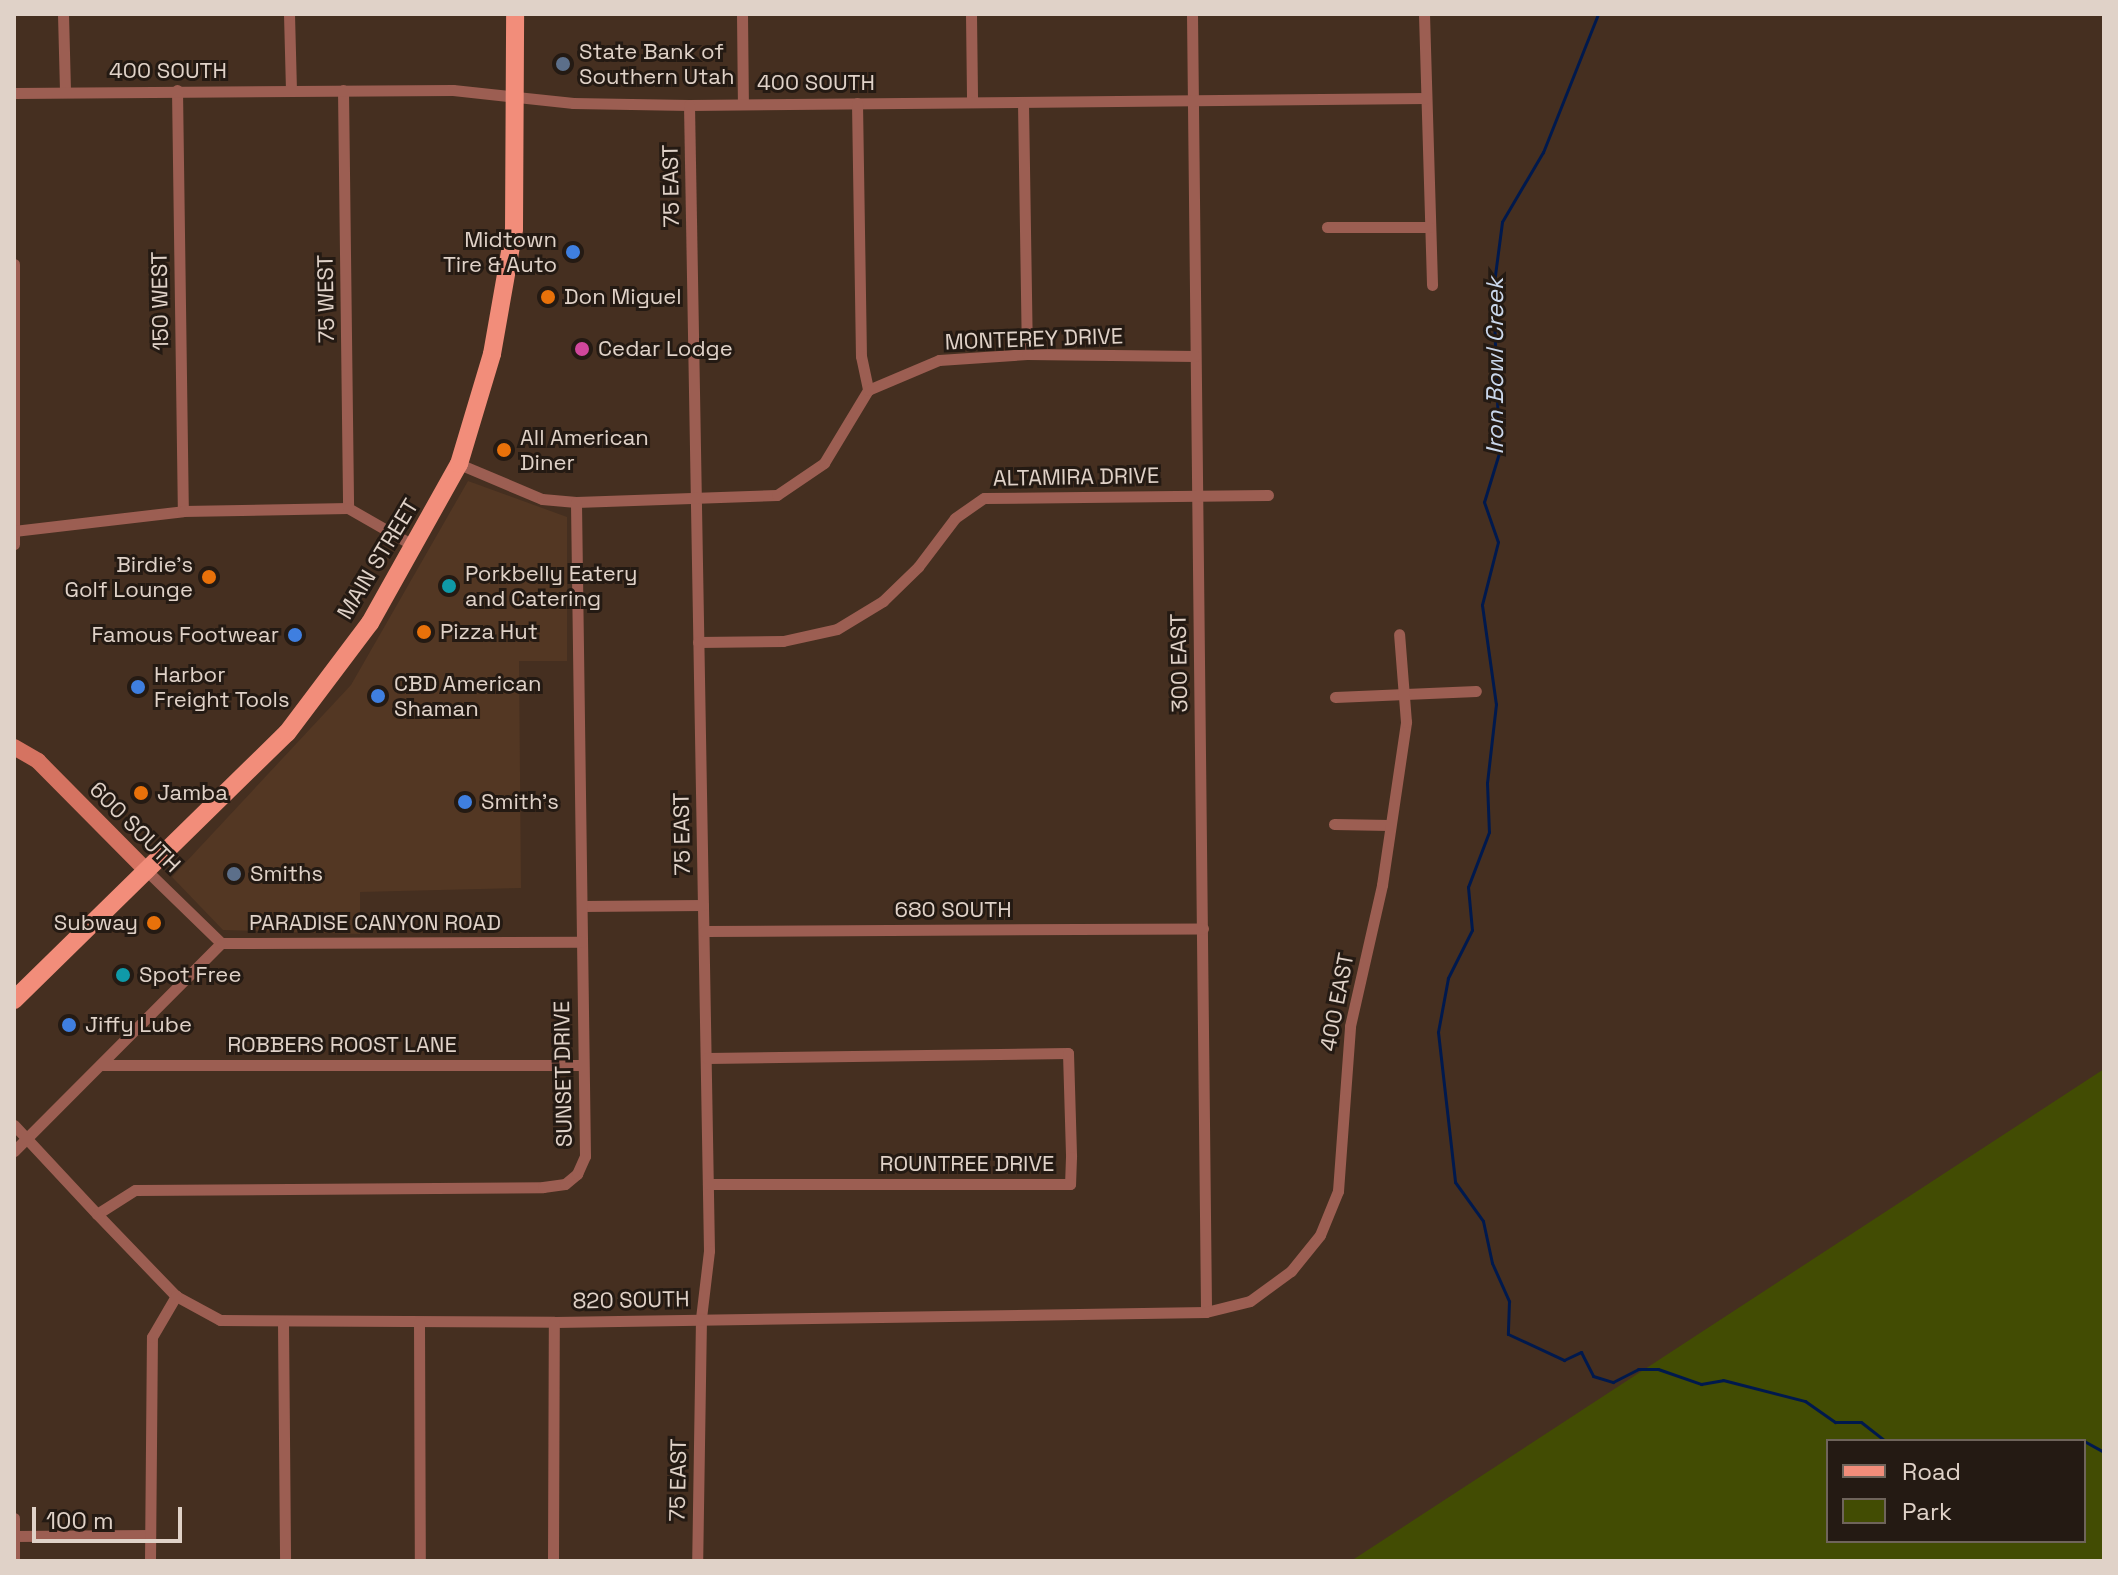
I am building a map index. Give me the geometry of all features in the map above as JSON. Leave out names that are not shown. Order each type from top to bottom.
[{"type":"main road","name":"MAIN STREET","points":[[14,1000],[287,733],[370,623],[416,548],[459,464],[492,354],[514,229],[515,14]]},
{"type":"main road","name":"600 SOUTH","points":[[14,747],[38,761],[147,871]]},
{"type":"street","points":[[63,14],[65,92]]},
{"type":"street","points":[[289,14],[291,90]]},
{"type":"street","points":[[742,14],[743,103]]},
{"type":"street","points":[[971,14],[972,102]]},
{"type":"street","name":"300 EAST","points":[[1192,14],[1206,1312]]},
{"type":"street","points":[[1424,14],[1432,285]]},
{"type":"street","name":"150 WEST","points":[[177,90],[183,511]]},
{"type":"street","name":"75 WEST","points":[[343,90],[348,508]]},
{"type":"street","name":"400 SOUTH","points":[[14,93],[453,90],[573,103],[689,105],[1426,98]]},
{"type":"street","points":[[459,464],[542,499],[576,502],[695,501],[777,495],[824,463],[868,390],[861,356],[857,103]]},
{"type":"street","points":[[1023,103],[1027,354]]},
{"type":"street","name":"75 EAST","points":[[689,105],[709,1251],[701,1318],[697,1561]]},
{"type":"street","points":[[1327,227],[1429,227]]},
{"type":"street","points":[[14,264],[14,544]]},
{"type":"street","name":"MONTEREY DRIVE","points":[[868,390],[939,360],[1027,354],[1195,356]]},
{"type":"street","name":"ALTAMIRA DRIVE","points":[[698,642],[783,641],[837,629],[883,601],[918,567],[955,518],[984,498],[1268,495]]},
{"type":"street","name":"SUNSET DRIVE","points":[[97,1214],[135,1190],[565,1184],[577,1174],[585,1156],[576,502]]},
{"type":"street","points":[[16,531],[183,511],[348,508],[416,548]]},
{"type":"street","name":"400 EAST","points":[[1206,1312],[1250,1301],[1291,1271],[1320,1235],[1338,1191],[1350,1026],[1382,885],[1406,722],[1399,634]]},
{"type":"street","points":[[1335,697],[1476,691]]},
{"type":"street","points":[[1334,824],[1389,825]]},
{"type":"street","name":"600 SOUTH","points":[[147,871],[221,943]]},
{"type":"street","points":[[582,906],[703,905]]},
{"type":"street","name":"680 SOUTH","points":[[704,931],[1203,928]]},
{"type":"street","name":"PARADISE CANYON ROAD","points":[[14,1151],[221,943],[582,942]]},
{"type":"street","name":"ROUNTREE DRIVE","points":[[707,1058],[1068,1053],[1071,1143],[1070,1184],[708,1184]]},
{"type":"street","name":"ROBBERS ROOST LANE","points":[[101,1065],[583,1065]]},
{"type":"street","points":[[14,1125],[97,1214]]},
{"type":"street","name":"820 SOUTH","points":[[97,1214],[176,1296],[220,1320],[283,1323],[554,1322],[1206,1312]]},
{"type":"street","points":[[150,1561],[152,1337],[176,1296]]},
{"type":"street","points":[[419,1322],[420,1561]]},
{"type":"street","points":[[553,1561],[554,1322]]},
{"type":"street","points":[[283,1323],[285,1561]]},
{"type":"street","points":[[14,1518],[14,1561]]},
{"type":"street","points":[[14,1536],[150,1535]]},
{"type":"shaded area","points":[[468,481],[567,517],[567,661],[519,661],[521,888],[360,892],[360,934],[223,930],[172,877],[351,685]]},
{"type":"green space","points":[[2104,1069],[2104,1561],[1351,1561]]},
{"type":"waterway","name":"Iron Bowl Creek","points":[[1598,14],[1543,152],[1502,222],[1493,290],[1499,453],[1484,502],[1498,542],[1482,605],[1496,704],[1487,783],[1489,832],[1468,887],[1472,930],[1448,978],[1438,1032],[1455,1182],[1483,1221],[1492,1263],[1509,1301],[1508,1334],[1564,1360],[1581,1352],[1593,1376],[1613,1382],[1638,1369],[1658,1369],[1701,1384],[1723,1380],[1805,1401],[1835,1422],[1861,1422],[1883,1439]]},
{"type":"waterway","name":"Iron Bowl Creek","points":[[2086,1442],[2104,1452]]},
{"type":"place","name":"State Bank of Southern Utah","points":[[563,64]]},
{"type":"place","name":"Midtown Tire & Auto","points":[[573,252]]},
{"type":"place","name":"Don Miguel","points":[[548,297]]},
{"type":"place","name":"Cedar Lodge","points":[[582,349]]},
{"type":"place","name":"All American Diner","points":[[504,450]]},
{"type":"place","name":"Birdie's Golf Lounge","points":[[209,577]]},
{"type":"place","name":"Porkbelly Eatery and Catering","points":[[449,586]]},
{"type":"place","name":"Pizza Hut","points":[[424,632]]},
{"type":"place","name":"Famous Footwear","points":[[295,635]]},
{"type":"place","name":"Harbor Freight Tools","points":[[138,687]]},
{"type":"place","name":"CBD American Shaman","points":[[378,696]]},
{"type":"place","name":"Jamba","points":[[141,793]]},
{"type":"place","name":"Smith's","points":[[465,802]]},
{"type":"place","name":"Smiths","points":[[234,874]]},
{"type":"place","name":"Subway","points":[[154,923]]},
{"type":"place","name":"Spot Free","points":[[123,975]]},
{"type":"place","name":"Jiffy Lube","points":[[69,1025]]}]
